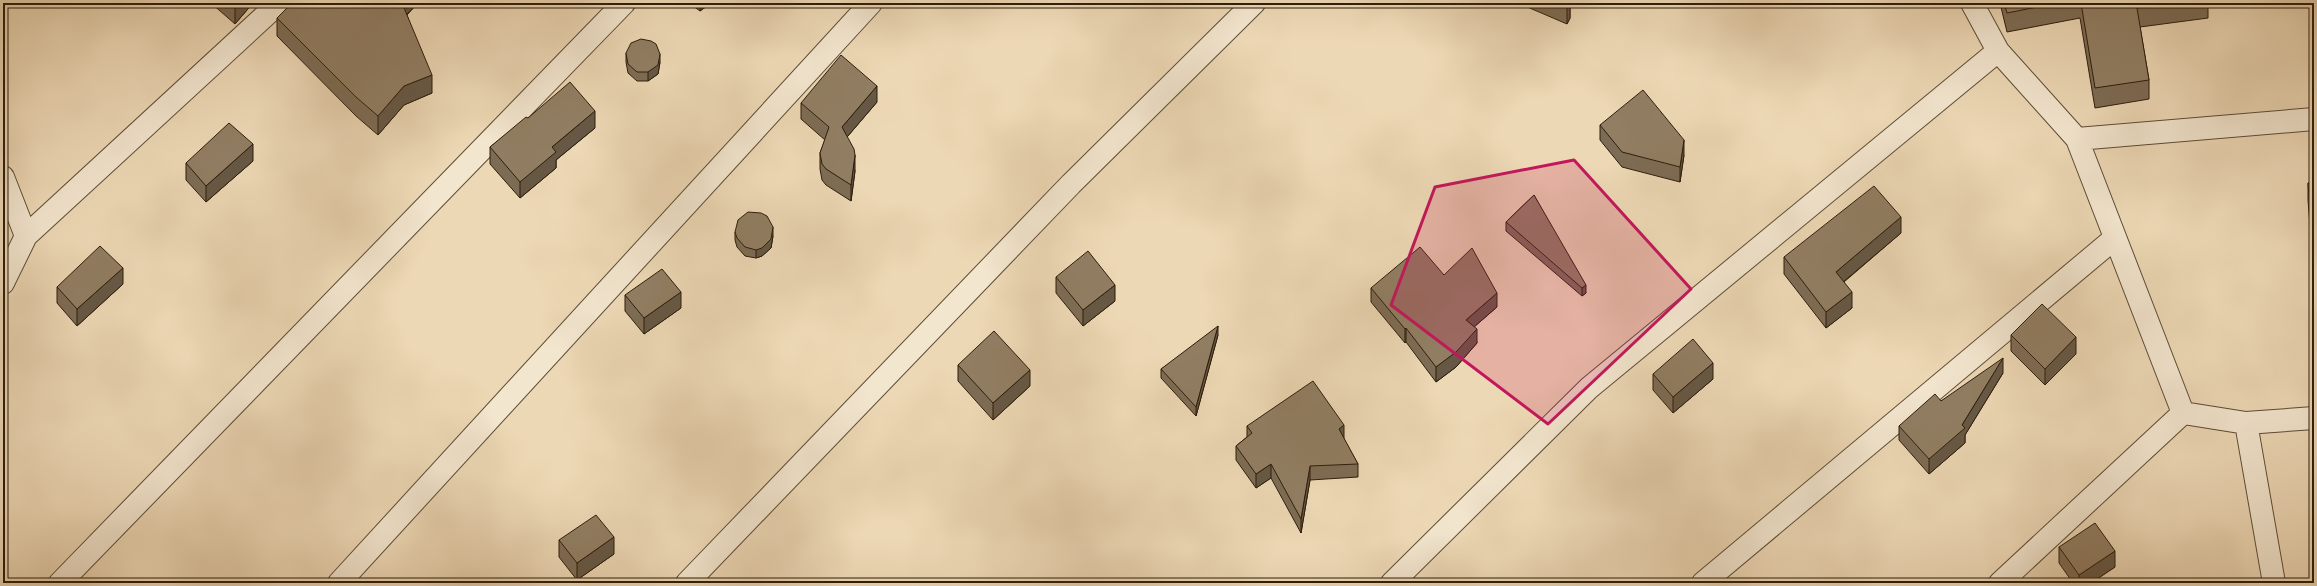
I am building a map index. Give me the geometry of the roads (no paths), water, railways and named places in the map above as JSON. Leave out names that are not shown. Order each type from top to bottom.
[{"type":"street","points":[[3,284],[26,236],[280,3]]},
{"type":"street","points":[[60,583],[624,3]]},
{"type":"street","points":[[339,583],[871,3]]},
{"type":"street","points":[[687,583],[1070,184],[1254,3]]},
{"type":"street","points":[[1972,3],[1998,51],[2076,139],[2183,413]]},
{"type":"street","points":[[1392,583],[1589,388],[1998,51]]},
{"type":"street","points":[[2076,139],[2314,119]]},
{"type":"street","points":[[3,177],[26,236]]},
{"type":"street","points":[[1702,583],[2115,238]]},
{"type":"street","points":[[2183,413],[2246,424],[2314,418]]},
{"type":"street","points":[[2000,583],[2183,413]]},
{"type":"street","points":[[2246,424],[2274,583]]}]
